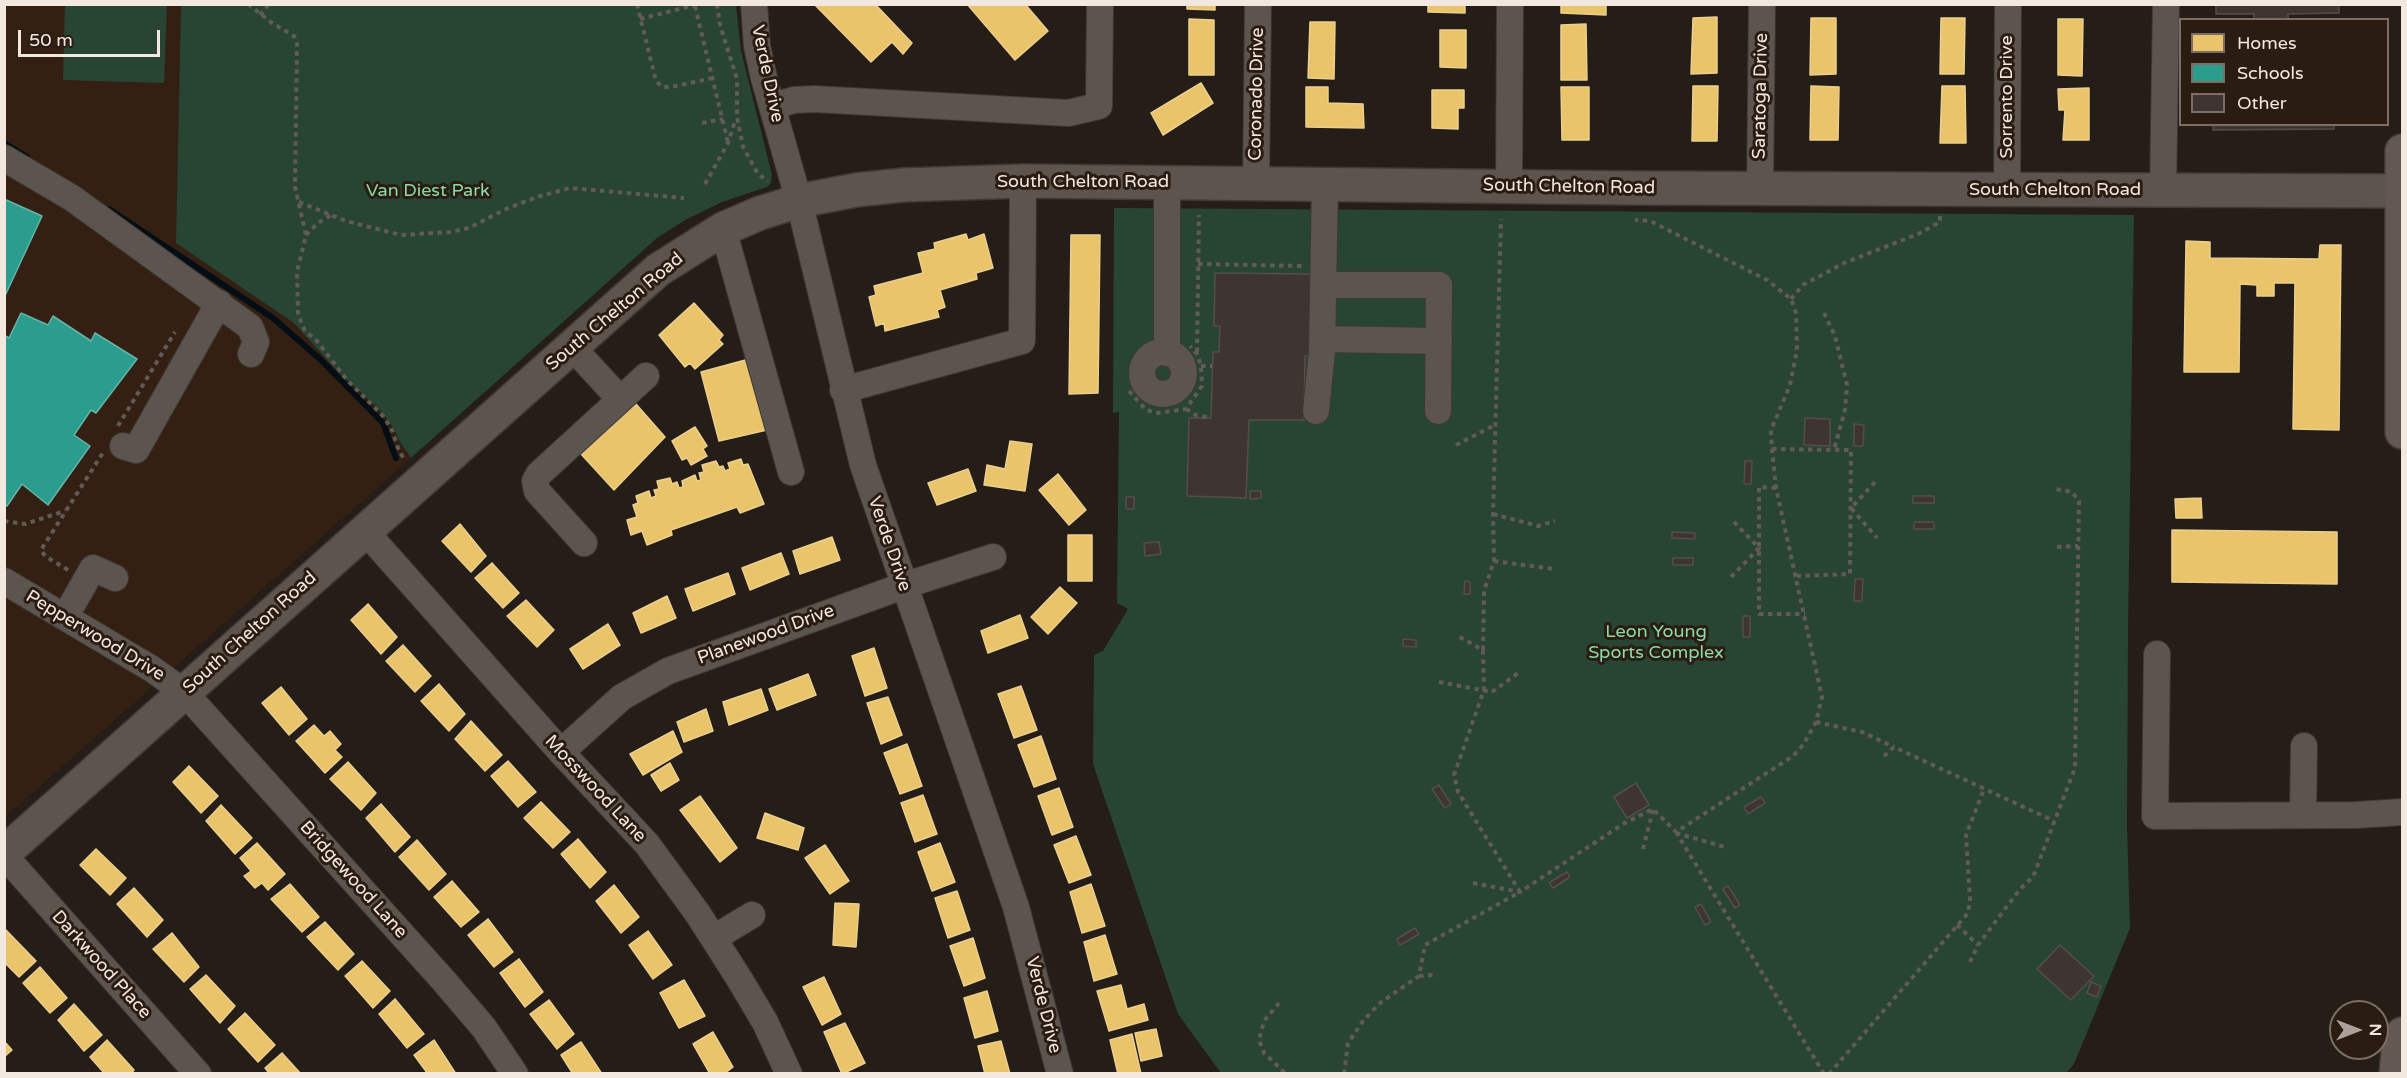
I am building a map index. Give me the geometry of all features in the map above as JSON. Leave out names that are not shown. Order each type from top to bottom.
[{"type":"highway","points":[[2403,151],[2403,432]]},
{"type":"highway","points":[[2396,1074],[2403,1034]]},
{"type":"main road","name":"South Chelton Road","points":[[4,854],[658,270],[723,229],[760,213],[799,201],[856,190],[903,185],[1023,181],[1760,189],[2402,191]]},
{"type":"street","name":"Verde Drive","points":[[754,4],[757,46],[799,201],[863,465],[1016,907],[1060,1074]]},
{"type":"street","points":[[773,106],[794,100],[814,99],[1068,113],[1099,106],[1100,4]]},
{"type":"street","name":"Coronado Drive","points":[[1256,184],[1258,4]]},
{"type":"street","points":[[1509,186],[1510,4]]},
{"type":"street","name":"Saratoga Drive","points":[[1760,189],[1762,4]]},
{"type":"street","name":"Sorrento Drive","points":[[2007,190],[2008,4]]},
{"type":"street","points":[[2163,190],[2166,4]]},
{"type":"street","points":[[4,158],[72,198],[250,327],[256,342],[252,354]]},
{"type":"street","points":[[843,390],[1022,341],[1023,181]]},
{"type":"street","points":[[1167,182],[1167,345]]},
{"type":"street","points":[[1316,411],[1322,339],[1317,276],[1325,184]]},
{"type":"street","points":[[723,229],[791,472]]},
{"type":"street","points":[[1317,276],[1439,285],[1438,411]]},
{"type":"street","points":[[114,442],[135,450],[219,303]]},
{"type":"street","points":[[1322,339],[1439,341]]},
{"type":"street","points":[[572,347],[619,398]]},
{"type":"street","points":[[584,543],[537,491],[535,481],[539,474],[619,398],[646,376]]},
{"type":"street","name":"Mosswood Lane","points":[[365,531],[646,844],[714,938],[765,1022],[789,1074]]},
{"type":"street","name":"Planewood Drive","points":[[561,752],[622,697],[668,671],[903,586],[993,557]]},
{"type":"street","points":[[65,617],[93,567],[115,578]]},
{"type":"street","name":"Pepperwood Drive","points":[[4,581],[152,669],[184,692]]},
{"type":"street","points":[[2157,654],[2156,816],[2403,812]]},
{"type":"street","name":"Bridgewood Lane","points":[[184,692],[444,981],[484,1028],[515,1074]]},
{"type":"street","points":[[2303,815],[2304,746]]},
{"type":"street","name":"Darkwood Place","points":[[4,854],[198,1074]]},
{"type":"street","points":[[714,938],[752,915]]},
{"type":"path","points":[[248,4],[260,15],[294,36],[297,44],[295,187],[306,235],[295,286],[298,315],[305,331],[317,340],[347,380],[383,416],[392,430],[405,461]]},
{"type":"path","points":[[260,15],[269,4]]},
{"type":"path","points":[[637,4],[656,81],[662,87],[712,78]]},
{"type":"path","points":[[717,4],[720,25],[736,79],[736,117],[742,147],[758,174],[768,181]]},
{"type":"path","points":[[640,19],[697,5],[728,143]]},
{"type":"path","points":[[705,184],[728,143],[736,117]]},
{"type":"path","points":[[702,123],[723,119]]},
{"type":"path","points":[[298,201],[378,231],[401,236],[469,228],[526,201],[570,188],[684,198]]},
{"type":"path","points":[[1791,298],[1803,285],[1828,271],[1918,234],[1940,222],[1939,190]]},
{"type":"path","points":[[306,235],[318,223],[332,215]]},
{"type":"path","points":[[1186,409],[1202,386],[1201,366],[1197,354],[1199,215]]},
{"type":"path","points":[[1501,219],[1493,514],[1494,561],[1484,591],[1484,690],[1454,775],[1458,792],[1520,892]]},
{"type":"path","points":[[1635,220],[1650,221],[1767,280],[1791,298],[1796,313],[1797,350],[1790,385],[1771,430],[1772,449],[1776,488],[1822,697],[1816,722],[1803,745],[1793,756],[1676,832]]},
{"type":"path","points":[[1198,264],[1317,276]]},
{"type":"path","points":[[1824,313],[1835,336],[1847,385],[1845,410],[1834,450]]},
{"type":"path","points":[[71,572],[45,556],[41,550],[114,442],[177,328]]},
{"type":"path","points":[[1167,345],[1177,337],[1197,354]]},
{"type":"path","points":[[1201,366],[1212,366]]},
{"type":"path","points":[[1129,392],[1146,410],[1158,414],[1186,409],[1196,415],[1211,418]]},
{"type":"path","points":[[1456,445],[1495,425]]},
{"type":"path","points":[[1772,449],[1851,450],[1850,574],[1797,576]]},
{"type":"path","points":[[1851,508],[1875,482]]},
{"type":"path","points":[[1776,488],[1759,487],[1759,614],[1805,614]]},
{"type":"path","points":[[1970,962],[1978,945],[2020,889],[2033,877],[2075,768],[2079,501],[2072,492],[2056,489]]},
{"type":"path","points":[[1851,508],[1877,538]]},
{"type":"path","points":[[4,521],[25,524],[66,511]]},
{"type":"path","points":[[1493,514],[1538,526],[1555,521]]},
{"type":"path","points":[[1733,520],[1759,548]]},
{"type":"path","points":[[2057,547],[2078,546]]},
{"type":"path","points":[[1731,577],[1759,548]]},
{"type":"path","points":[[1494,561],[1554,569]]},
{"type":"path","points":[[1456,635],[1483,650]]},
{"type":"path","points":[[1439,682],[1492,692],[1518,673]]},
{"type":"path","points":[[1816,722],[1862,732],[2054,821]]},
{"type":"path","points":[[1884,756],[1894,747]]},
{"type":"path","points":[[1829,1074],[1968,913],[1970,900],[1966,835],[1984,789]]},
{"type":"path","points":[[1419,976],[1425,945],[1520,892],[1623,824],[1653,809]]},
{"type":"path","points":[[1653,809],[1676,832],[1713,896],[1824,1074]]},
{"type":"path","points":[[1643,849],[1653,809]]},
{"type":"path","points":[[1676,832],[1725,847]]},
{"type":"path","points":[[1473,883],[1520,892]]},
{"type":"path","points":[[1957,925],[1978,945]]},
{"type":"path","points":[[1344,1074],[1348,1043],[1363,1021],[1380,1004],[1419,976],[1433,975]]},
{"type":"path","points":[[1280,1004],[1264,1021],[1259,1040],[1264,1053],[1286,1074]]},
{"type":"shaded area","points":[[5,5],[181,5],[176,243],[294,323],[338,372],[378,408],[393,427],[411,458],[5,817]]},
{"type":"green space","points":[[65,5],[167,5],[164,83],[63,80]]},
{"type":"green space","name":"Van Diest Park","points":[[181,5],[736,5],[741,51],[772,175],[771,183],[767,187],[722,202],[685,220],[657,238],[411,458],[393,427],[378,408],[338,372],[294,323],[176,243]]},
{"type":"green space","name":"Leon Young Sports Complex","points":[[1114,208],[2134,215],[2128,630],[2127,826],[2130,928],[2074,1064],[2066,1073],[1221,1073],[1178,1014],[1093,764],[1094,655],[1103,651],[1128,609],[1117,603],[1119,412],[1113,413]]},
{"type":"building: Homes","points":[[814,4],[875,4],[912,43],[903,54],[892,42],[871,62]]},
{"type":"building: Homes","points":[[967,4],[1025,4],[1048,31],[1015,60]]},
{"type":"building: Homes","points":[[1187,4],[1215,4],[1215,10],[1187,9]]},
{"type":"building: Homes","points":[[1428,4],[1465,4],[1465,13],[1428,12]]},
{"type":"building: Homes","points":[[1561,4],[1606,4],[1606,15],[1561,13]]},
{"type":"building: Homes","points":[[1717,17],[1717,73],[1691,74],[1693,18]]},
{"type":"building: Homes","points":[[1811,18],[1836,18],[1836,74],[1810,75]]},
{"type":"building: Homes","points":[[1941,18],[1965,18],[1964,74],[1940,74]]},
{"type":"building: Homes","points":[[1189,19],[1214,20],[1214,75],[1189,75]]},
{"type":"building: Homes","points":[[2058,19],[2083,19],[2082,76],[2058,75]]},
{"type":"building: Homes","points":[[1310,22],[1335,22],[1334,79],[1308,78]]},
{"type":"building: Homes","points":[[1586,24],[1587,80],[1561,80],[1561,25]]},
{"type":"building: Homes","points":[[1440,30],[1466,30],[1466,68],[1440,67]]},
{"type":"building: Homes","points":[[1201,83],[1213,103],[1163,135],[1151,113]]},
{"type":"building: Homes","points":[[1693,86],[1718,86],[1717,141],[1692,141]]},
{"type":"building: Homes","points":[[1811,86],[1839,87],[1838,140],[1810,140]]},
{"type":"building: Homes","points":[[1942,86],[1965,86],[1966,143],[1940,143]]},
{"type":"building: Homes","points":[[1306,87],[1328,87],[1328,103],[1363,104],[1364,128],[1306,127]]},
{"type":"building: Homes","points":[[1561,87],[1589,87],[1589,140],[1562,140]]},
{"type":"building: Homes","points":[[2089,88],[2089,140],[2063,140],[2065,110],[2059,110],[2058,89]]},
{"type":"building: Homes","points":[[1432,90],[1464,90],[1464,108],[1458,108],[1458,129],[1432,128]]},
{"type":"building: Homes","points":[[966,234],[968,240],[984,234],[993,268],[976,273],[977,279],[940,290],[945,307],[937,310],[939,317],[885,331],[884,323],[876,326],[869,297],[876,295],[874,286],[923,273],[918,253],[935,249],[934,243]]},
{"type":"building: Homes","points":[[1071,235],[1100,235],[1098,393],[1069,394]]},
{"type":"building: Homes","points":[[2186,241],[2210,242],[2210,258],[2319,259],[2320,245],[2341,245],[2339,430],[2293,429],[2295,283],[2274,283],[2274,296],[2257,296],[2257,285],[2240,284],[2239,372],[2184,372]]},
{"type":"building: Homes","points":[[694,303],[723,335],[719,340],[723,344],[695,369],[690,363],[685,367],[659,335]]},
{"type":"building: Homes","points":[[749,359],[767,430],[719,441],[701,372]]},
{"type":"building: Homes","points":[[636,404],[665,437],[614,490],[581,454]]},
{"type":"building: Homes","points":[[695,427],[707,446],[703,449],[707,456],[691,465],[687,458],[682,460],[672,441]]},
{"type":"building: Homes","points":[[1010,441],[1032,444],[1025,491],[984,485],[987,465],[1005,469]]},
{"type":"building: Homes","points":[[741,459],[743,465],[748,464],[764,504],[740,513],[737,507],[671,530],[672,535],[647,545],[642,531],[631,535],[627,520],[637,517],[633,505],[638,503],[636,496],[649,491],[651,498],[656,496],[654,490],[659,489],[657,481],[670,478],[672,484],[677,482],[679,488],[683,487],[682,481],[695,475],[697,481],[701,480],[699,473],[704,472],[702,465],[716,461],[719,467],[723,466],[725,471],[730,469],[728,463]]},
{"type":"building: Homes","points":[[968,469],[976,491],[937,505],[928,483]]},
{"type":"building: Homes","points":[[1058,474],[1086,510],[1069,525],[1039,490]]},
{"type":"building: Homes","points":[[2201,498],[2202,518],[2176,518],[2175,499]]},
{"type":"building: Homes","points":[[460,524],[486,556],[471,572],[442,541]]},
{"type":"building: Homes","points":[[2172,530],[2337,532],[2337,584],[2172,582]]},
{"type":"building: Homes","points":[[1068,535],[1092,535],[1092,581],[1068,581]]},
{"type":"building: Homes","points":[[832,537],[840,560],[800,574],[793,551]]},
{"type":"building: Homes","points":[[781,553],[789,574],[750,590],[742,568]]},
{"type":"building: Homes","points":[[492,563],[519,593],[503,608],[475,578]]},
{"type":"building: Homes","points":[[728,573],[735,594],[693,611],[685,589]]},
{"type":"building: Homes","points":[[1060,587],[1077,603],[1048,634],[1031,617]]},
{"type":"building: Homes","points":[[667,596],[676,618],[641,633],[633,613]]},
{"type":"building: Homes","points":[[526,600],[554,630],[537,647],[507,616]]},
{"type":"building: Homes","points":[[368,604],[397,637],[381,654],[351,620]]},
{"type":"building: Homes","points":[[1020,615],[1028,638],[988,653],[981,631]]},
{"type":"building: Homes","points":[[608,624],[620,645],[583,669],[570,649]]},
{"type":"building: Homes","points":[[403,645],[431,676],[415,692],[386,661]]},
{"type":"building: Homes","points":[[874,648],[887,688],[865,696],[852,656]]},
{"type":"building: Homes","points":[[808,674],[816,695],[777,710],[769,689]]},
{"type":"building: Homes","points":[[439,684],[465,714],[449,731],[421,701]]},
{"type":"building: Homes","points":[[1021,686],[1037,730],[1014,738],[998,694]]},
{"type":"building: Homes","points":[[281,687],[307,719],[289,735],[262,703]]},
{"type":"building: Homes","points":[[761,689],[768,710],[729,725],[723,702]]},
{"type":"building: Homes","points":[[888,697],[902,735],[881,744],[867,703]]},
{"type":"building: Homes","points":[[706,709],[713,731],[684,742],[677,722]]},
{"type":"building: Homes","points":[[471,721],[502,755],[485,771],[455,739]]},
{"type":"building: Homes","points":[[314,725],[324,736],[330,731],[341,744],[335,750],[342,757],[325,773],[296,741]]},
{"type":"building: Homes","points":[[673,731],[682,752],[643,775],[630,754]]},
{"type":"building: Homes","points":[[1041,736],[1056,779],[1034,787],[1018,745]]},
{"type":"building: Homes","points":[[907,744],[922,786],[900,794],[884,753]]},
{"type":"building: Homes","points":[[508,761],[536,792],[518,807],[491,776]]},
{"type":"building: Homes","points":[[348,762],[376,793],[361,810],[330,779]]},
{"type":"building: Homes","points":[[670,763],[679,780],[661,791],[651,775]]},
{"type":"building: Homes","points":[[189,766],[218,796],[201,813],[173,782]]},
{"type":"building: Homes","points":[[1059,788],[1073,827],[1052,835],[1038,796]]},
{"type":"building: Homes","points":[[923,795],[937,834],[915,842],[901,803]]},
{"type":"building: Homes","points":[[700,796],[737,848],[720,862],[680,810]]},
{"type":"building: Homes","points":[[541,802],[570,832],[553,848],[524,818]]},
{"type":"building: Homes","points":[[381,804],[410,837],[395,852],[366,818]]},
{"type":"building: Homes","points":[[221,805],[252,838],[235,854],[206,821]]},
{"type":"building: Homes","points":[[765,813],[804,828],[798,850],[757,838]]},
{"type":"building: Homes","points":[[1076,836],[1091,875],[1069,883],[1054,845]]},
{"type":"building: Homes","points":[[578,839],[606,872],[590,888],[561,854]]},
{"type":"building: Homes","points":[[417,840],[446,874],[429,890],[399,857]]},
{"type":"building: Homes","points":[[257,843],[285,874],[268,890],[262,883],[255,888],[244,876],[251,871],[240,858]]},
{"type":"building: Homes","points":[[940,843],[955,882],[932,891],[918,852]]},
{"type":"building: Homes","points":[[825,845],[849,881],[830,894],[805,858]]},
{"type":"building: Homes","points":[[96,849],[126,878],[110,895],[80,865]]},
{"type":"building: Homes","points":[[452,881],[479,912],[461,927],[434,897]]},
{"type":"building: Homes","points":[[290,884],[319,917],[302,932],[271,899]]},
{"type":"building: Homes","points":[[1091,884],[1105,926],[1082,933],[1070,892]]},
{"type":"building: Homes","points":[[614,885],[639,917],[621,933],[596,901]]},
{"type":"building: Homes","points":[[134,888],[163,920],[147,937],[117,904]]},
{"type":"building: Homes","points":[[957,891],[970,930],[948,938],[935,898]]},
{"type":"building: Homes","points":[[835,903],[859,904],[856,947],[833,945]]},
{"type":"building: Homes","points":[[488,919],[513,952],[494,967],[468,935]]},
{"type":"building: Homes","points":[[325,922],[354,954],[338,970],[307,937]]},
{"type":"building: Homes","points":[[5,929],[36,961],[19,977],[4,962]]},
{"type":"building: Homes","points":[[648,931],[672,965],[653,979],[629,945]]},
{"type":"building: Homes","points":[[172,933],[199,967],[184,982],[153,949]]},
{"type":"building: Homes","points":[[1105,935],[1117,974],[1094,981],[1084,942]]},
{"type":"building: Homes","points":[[973,938],[985,978],[964,986],[950,946]]},
{"type":"building: Homes","points":[[519,959],[543,992],[525,1007],[500,973]]},
{"type":"building: Homes","points":[[362,961],[390,991],[373,1008],[345,976]]},
{"type":"building: Homes","points":[[40,967],[67,998],[50,1013],[23,983]]},
{"type":"building: Homes","points":[[206,975],[235,1006],[220,1023],[190,989]]},
{"type":"building: Homes","points":[[824,977],[841,1014],[822,1025],[803,987]]},
{"type":"building: Homes","points":[[684,980],[705,1016],[679,1028],[660,993]]},
{"type":"building: Homes","points":[[1121,985],[1127,1009],[1144,1004],[1148,1020],[1109,1031],[1097,991]]},
{"type":"building: Homes","points":[[987,991],[998,1031],[975,1038],[964,998]]},
{"type":"building: Homes","points":[[395,999],[424,1034],[407,1048],[379,1014]]},
{"type":"building: Homes","points":[[549,1000],[574,1034],[557,1049],[530,1014]]},
{"type":"building: Homes","points":[[74,1004],[102,1035],[84,1051],[58,1020]]},
{"type":"building: Homes","points":[[245,1013],[275,1045],[258,1062],[228,1029]]},
{"type":"building: Homes","points":[[845,1023],[865,1063],[842,1074],[824,1032]]},
{"type":"building: Homes","points":[[1156,1029],[1162,1056],[1141,1061],[1135,1033]]},
{"type":"building: Homes","points":[[713,1032],[733,1067],[724,1074],[710,1074],[693,1044]]},
{"type":"building: Homes","points":[[1132,1034],[1141,1074],[1118,1074],[1110,1040]]},
{"type":"building: Homes","points":[[107,1040],[134,1070],[131,1074],[105,1074],[90,1057]]},
{"type":"building: Homes","points":[[434,1040],[456,1074],[428,1074],[414,1055]]},
{"type":"building: Homes","points":[[4,1041],[12,1050],[4,1057]]},
{"type":"building: Homes","points":[[1001,1041],[1010,1074],[985,1074],[978,1046]]},
{"type":"building: Homes","points":[[581,1042],[602,1074],[573,1074],[561,1055]]},
{"type":"building: Homes","points":[[282,1053],[301,1074],[270,1074],[265,1068]]},
{"type":"building: Schools","points":[[4,199],[42,216],[4,298]]},
{"type":"building: Schools","points":[[21,313],[48,325],[53,316],[91,341],[95,333],[137,359],[96,413],[91,410],[74,435],[90,446],[48,505],[22,484],[7,506],[4,505],[4,335],[9,338]]},
{"type":"building: Other","points":[[2216,4],[2339,4],[2339,13],[2288,14],[2288,18],[2254,18],[2254,14],[2216,14]]},
{"type":"building: Other","points":[[2213,126],[2334,126],[2334,129],[2213,130]]},
{"type":"building: Other","points":[[1215,273],[1314,274],[1312,356],[1305,356],[1304,420],[1249,420],[1246,498],[1187,496],[1189,418],[1211,418],[1213,352],[1219,352],[1220,326],[1214,326]]},
{"type":"building: Other","points":[[1805,418],[1830,419],[1830,446],[1804,445]]},
{"type":"building: Other","points":[[1854,424],[1864,425],[1863,446],[1854,446]]},
{"type":"building: Other","points":[[1745,461],[1752,461],[1751,484],[1744,484]]},
{"type":"building: Other","points":[[1250,491],[1261,491],[1261,498],[1250,499]]},
{"type":"building: Other","points":[[1913,496],[1934,496],[1934,503],[1913,503]]},
{"type":"building: Other","points":[[1126,497],[1134,497],[1134,509],[1126,509]]},
{"type":"building: Other","points":[[1914,522],[1934,522],[1934,529],[1914,529]]},
{"type":"building: Other","points":[[1672,532],[1695,533],[1695,539],[1672,538]]},
{"type":"building: Other","points":[[1159,542],[1161,554],[1145,556],[1144,543]]},
{"type":"building: Other","points":[[1673,558],[1693,558],[1693,565],[1673,565]]},
{"type":"building: Other","points":[[1855,579],[1863,579],[1862,601],[1854,601]]},
{"type":"building: Other","points":[[1465,581],[1470,582],[1470,594],[1464,594]]},
{"type":"building: Other","points":[[1743,616],[1750,616],[1750,637],[1743,637]]},
{"type":"building: Other","points":[[1403,639],[1416,640],[1416,647],[1403,646]]},
{"type":"building: Other","points":[[1636,783],[1649,805],[1627,818],[1614,797]]},
{"type":"building: Other","points":[[1439,785],[1451,804],[1445,808],[1432,789]]},
{"type":"building: Other","points":[[1761,797],[1765,803],[1748,814],[1744,807]]},
{"type":"building: Other","points":[[1567,872],[1570,877],[1553,888],[1549,883]]},
{"type":"building: Other","points":[[1728,886],[1740,905],[1735,908],[1723,889]]},
{"type":"building: Other","points":[[1701,904],[1711,922],[1705,925],[1695,907]]},
{"type":"building: Other","points":[[1415,928],[1419,934],[1400,945],[1397,939]]},
{"type":"building: Other","points":[[2060,945],[2094,976],[2071,1000],[2037,969]]},
{"type":"building: Other","points":[[2091,982],[2101,986],[2097,997],[2087,993]]},
{"type":"waterway","points":[[4,143],[27,157]]},
{"type":"waterway","points":[[109,209],[273,318],[321,360],[383,423],[396,458]]}]
